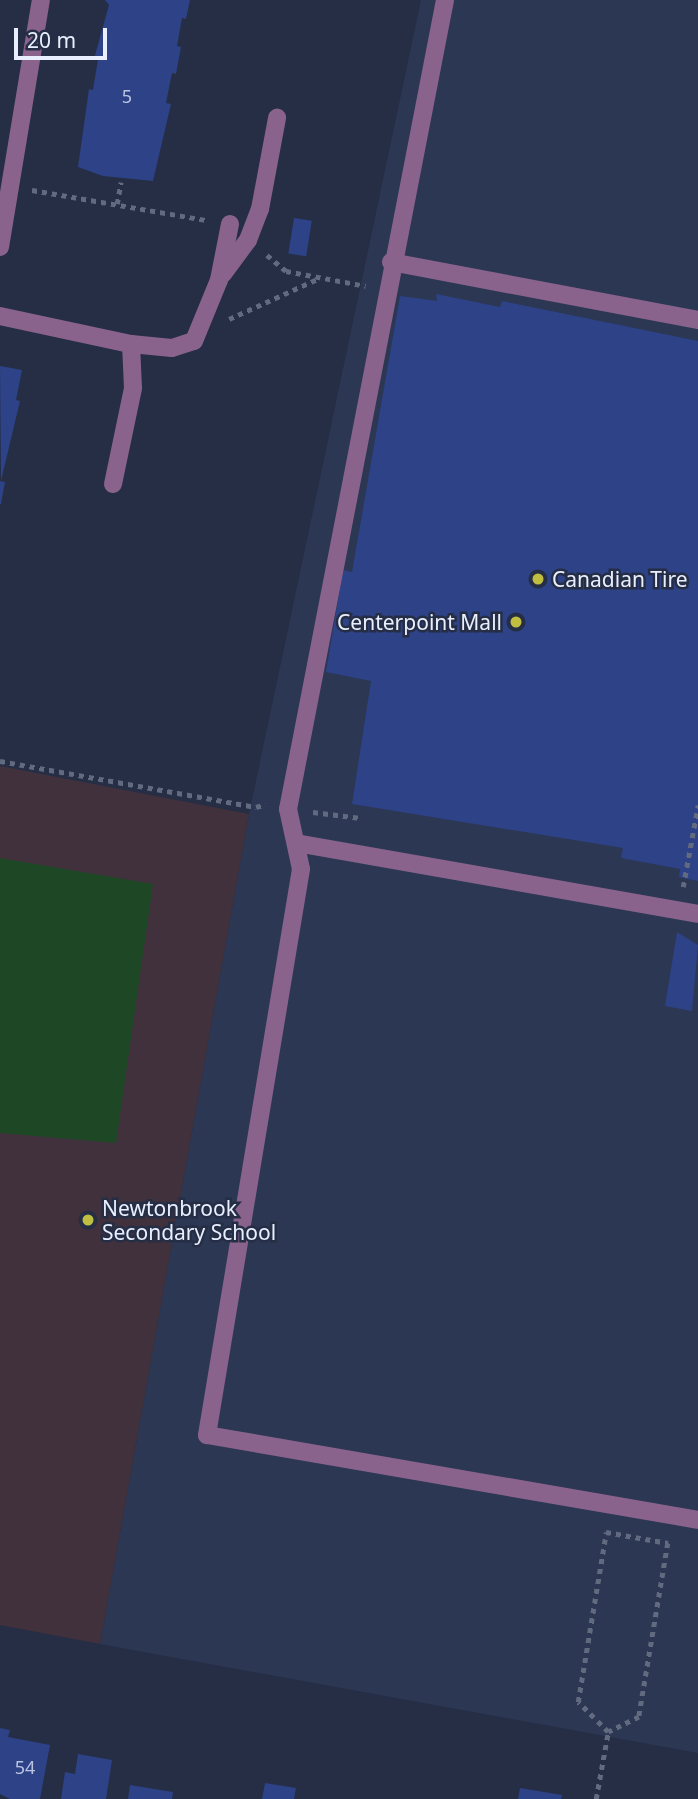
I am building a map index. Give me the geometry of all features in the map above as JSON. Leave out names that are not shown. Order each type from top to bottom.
[{"type":"lane","points":[[0,247],[41,0]]},
{"type":"lane","points":[[445,0],[391,262],[288,809],[301,869],[207,1435],[698,1520]]},
{"type":"lane","points":[[219,280],[248,240],[260,209],[277,118]]},
{"type":"lane","points":[[0,316],[131,344],[172,348],[194,341],[219,280],[230,224]]},
{"type":"lane","points":[[391,262],[698,320]]},
{"type":"lane","points":[[113,484],[133,388],[131,344]]},
{"type":"lane","points":[[296,843],[698,914]]},
{"type":"path","points":[[117,204],[121,182]]},
{"type":"path","points":[[12,187],[230,224]]},
{"type":"path","points":[[248,240],[286,271],[386,290]]},
{"type":"path","points":[[205,319],[223,322],[320,277]]},
{"type":"path","points":[[0,761],[256,807],[265,804]]},
{"type":"path","points":[[680,911],[698,806]]},
{"type":"path","points":[[607,1532],[668,1543],[639,1717],[608,1732],[578,1702],[607,1532]]},
{"type":"path","points":[[596,1799],[608,1732]]},
{"type":"shaded area","points":[[421,0],[698,0],[698,1753],[100,1644],[249,814]]},
{"type":"shaded area","name":"Newtonbrook Secondary School","points":[[0,766],[249,814],[100,1644],[0,1625]]},
{"type":"green space","points":[[0,858],[153,884],[116,1143],[0,1133]]},
{"type":"building","points":[[105,0],[190,0],[186,19],[182,18],[176,74],[172,73],[166,103],[171,104],[153,181],[103,176],[78,167],[89,89],[93,90],[98,59],[94,59],[109,5]]},
{"type":"building","points":[[294,218],[312,221],[306,256],[288,254]]},
{"type":"building","name":"Centerpoint Mall","points":[[436,294],[500,307],[502,301],[698,341],[698,881],[679,877],[680,869],[621,858],[623,848],[352,804],[371,681],[326,672],[343,570],[352,572],[400,296],[437,301]]},
{"type":"building","points":[[0,366],[22,370],[16,400],[20,401],[1,481]]},
{"type":"building","points":[[0,481],[5,482],[1,504],[0,504]]},
{"type":"building","points":[[677,932],[698,945],[692,1011],[665,1006]]},
{"type":"building","points":[[0,1728],[10,1730],[8,1737],[50,1745],[40,1799],[10,1799],[0,1794]]},
{"type":"building","points":[[78,1754],[112,1760],[106,1799],[61,1799],[65,1772],[75,1774]]},
{"type":"building","points":[[265,1783],[296,1788],[294,1799],[262,1799]]},
{"type":"building","points":[[130,1785],[173,1792],[172,1799],[128,1799]]},
{"type":"building","points":[[520,1788],[562,1795],[561,1799],[518,1799]]},
{"type":"place","name":"Canadian Tire","points":[[538,579]]},
{"type":"place","name":"Centerpoint Mall","points":[[516,622]]},
{"type":"place","name":"Newtonbrook Secondary School","points":[[88,1220]]}]
